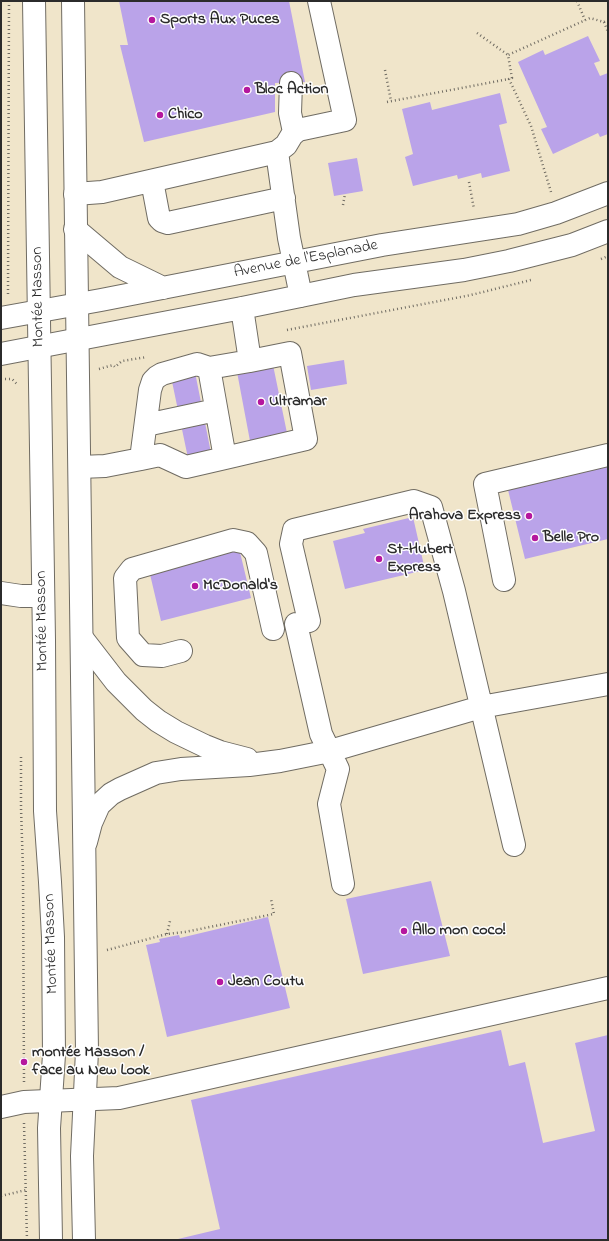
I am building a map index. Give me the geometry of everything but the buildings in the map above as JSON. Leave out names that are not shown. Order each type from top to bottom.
[{"type":"main road","name":"Montée Masson","points":[[34,1],[40,311],[44,811],[53,937],[54,1055],[50,1128],[51,1240]]},
{"type":"main road","name":"Montée Masson","points":[[73,1],[87,1051],[82,1156],[84,1240]]},
{"type":"main road","points":[[75,194],[102,192],[277,152],[286,145],[294,132],[304,128],[345,120],[319,1]]},
{"type":"main road","points":[[291,83],[290,113],[294,132]]},
{"type":"main road","points":[[277,152],[294,262],[301,296]]},
{"type":"main road","points":[[152,180],[159,218],[168,223],[284,198]]},
{"type":"main road","name":"Avenue de l'Esplanade","points":[[5,308],[40,311],[77,305],[382,245],[518,224],[556,213],[608,193]]},
{"type":"main road","points":[[75,229],[120,268],[162,288]]},
{"type":"main road","points":[[1,354],[354,285],[464,270],[509,262],[572,245],[608,232]]},
{"type":"main road","points":[[242,308],[250,361]]},
{"type":"main road","points":[[80,467],[105,466],[141,459],[160,455],[186,467],[306,439],[290,353],[209,368],[197,364],[162,374],[157,377],[151,385],[141,459]]},
{"type":"main road","points":[[209,368],[225,458]]},
{"type":"main road","points":[[146,425],[216,410]]},
{"type":"main road","points":[[504,580],[485,484],[608,455]]},
{"type":"main road","points":[[343,884],[329,804],[338,769],[321,734],[291,544],[294,530],[414,501],[431,507],[454,591],[514,845]]},
{"type":"main road","points":[[181,651],[162,656],[143,655],[128,638],[125,578],[132,569],[233,540],[247,543],[256,554],[273,629]]},
{"type":"main road","points":[[1,593],[21,596],[43,596]]},
{"type":"main road","points":[[82,638],[126,692],[158,722],[181,735],[220,752],[247,759],[280,761]]},
{"type":"main road","points":[[84,851],[91,823],[99,805],[111,794],[156,773],[168,770],[249,765],[280,761],[330,751],[481,707],[608,684]]},
{"type":"main road","points":[[1,1106],[24,1102],[119,1098],[608,988]]},
{"type":"path","points":[[5,308],[9,1]]},
{"type":"path","points":[[576,1],[585,20]]},
{"type":"path","points":[[508,55],[590,18],[604,22],[608,20]]},
{"type":"path","points":[[604,22],[608,32]]},
{"type":"path","points":[[387,102],[512,78],[508,55],[477,33]]},
{"type":"path","points":[[385,70],[391,101]]},
{"type":"path","points":[[509,79],[531,126],[553,198]]},
{"type":"path","points":[[469,182],[474,210]]},
{"type":"path","points":[[343,205],[345,194]]},
{"type":"path","points":[[595,261],[608,256]]},
{"type":"path","points":[[281,331],[471,294],[536,278]]},
{"type":"path","points":[[114,366],[122,361],[132,360]]},
{"type":"path","points":[[1,379],[12,379],[17,383]]},
{"type":"path","name":"Montée Masson","points":[[23,870],[25,1062]]},
{"type":"path","points":[[101,951],[167,934],[186,932],[274,914],[270,899]]},
{"type":"path","points":[[167,934],[170,921]]},
{"type":"path","points":[[24,1121],[27,1240]]},
{"type":"path","points":[[1,1196],[26,1190]]},
{"type":"place","name":"Sports Aux Puces","points":[[152,20]]},
{"type":"place","name":"Bloc Action","points":[[247,90]]},
{"type":"place","name":"Chico","points":[[160,115]]},
{"type":"place","name":"Ultramar","points":[[261,402]]},
{"type":"place","name":"Arahova Express","points":[[529,516]]},
{"type":"place","name":"Belle Pro","points":[[535,538]]},
{"type":"place","name":"St-Hubert Express","points":[[379,559]]},
{"type":"place","name":"McDonald's","points":[[195,586]]},
{"type":"place","name":"Allo mon coco!","points":[[404,931]]},
{"type":"place","name":"Jean Coutu","points":[[220,982]]},
{"type":"place","name":"montée Masson / face au New Look","points":[[24,1062]]}]
